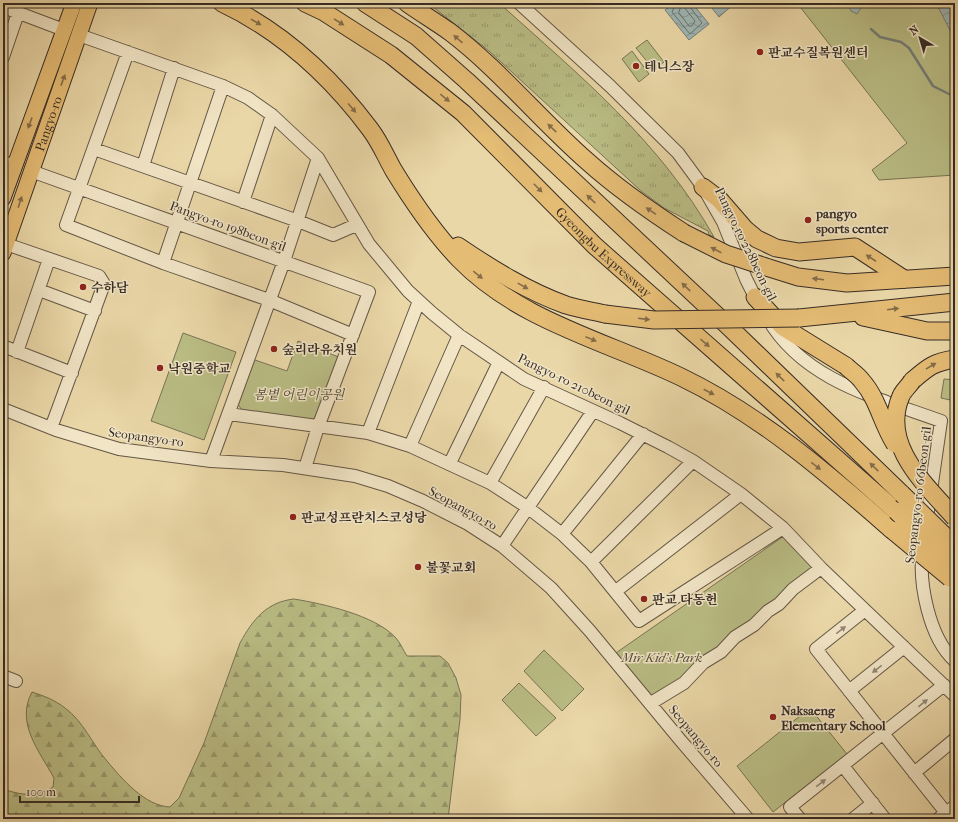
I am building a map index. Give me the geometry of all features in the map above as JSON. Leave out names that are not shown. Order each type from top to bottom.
[{"type":"highway","points":[[222,3],[267,28],[306,59],[341,95],[371,130],[395,172],[432,227],[460,260],[493,287],[530,311],[566,329],[681,377],[724,400],[772,431],[837,482],[892,530],[953,574]]},
{"type":"highway","name":"Gyeongbu Expressway","points":[[305,3],[324,12],[391,55],[463,113],[595,246],[896,511],[953,574]]},
{"type":"highway","points":[[365,3],[416,36],[467,80],[727,325],[955,545]]},
{"type":"highway","points":[[407,3],[450,32],[488,65],[535,113],[587,161],[633,199],[684,233],[726,254],[798,277],[847,283],[955,276]]},
{"type":"highway","points":[[703,187],[719,199],[757,239],[776,248],[799,252],[855,247],[904,279]]},
{"type":"highway","points":[[432,227],[492,269],[528,289],[567,305],[605,314],[654,320],[799,318],[955,302]]},
{"type":"highway","points":[[755,297],[783,327],[846,366],[862,380],[870,392],[883,423],[910,466],[955,518]]},
{"type":"highway","points":[[849,314],[927,332],[955,332]]},
{"type":"highway","points":[[910,466],[896,434],[896,422],[901,396],[912,381],[926,369],[937,362],[955,359]]},
{"type":"main road","name":"Pangyo-ro","points":[[3,198],[8,164],[73,5]]},
{"type":"main road","name":"Pangyo-ro","points":[[5,248],[88,8]]},
{"type":"street","name":"Pangyo-ro 228beon-gil","points":[[519,3],[610,86],[678,153],[703,187],[723,222],[755,297],[774,329],[804,362],[828,377],[854,389],[941,421]]},
{"type":"street","points":[[3,7],[64,30]]},
{"type":"street","points":[[3,57],[18,12]]},
{"type":"street","name":"Pangyo-ro 210beon-gil","points":[[79,35],[223,86],[248,98],[272,115],[318,158],[356,225],[392,274],[419,301],[459,335],[524,379],[644,434],[693,461],[741,494],[783,528],[821,568],[955,696]]},
{"type":"street","points":[[128,52],[66,225],[163,263],[269,300],[353,335],[318,427],[305,468]]},
{"type":"street","points":[[143,166],[174,68]]},
{"type":"street","points":[[163,263],[223,86]]},
{"type":"street","points":[[243,202],[272,115]]},
{"type":"street","name":"Pangyo-ro 198beon-gil","points":[[94,149],[298,220]]},
{"type":"street","points":[[211,462],[284,261],[318,158]]},
{"type":"street","name":"Pangyo-ro 198beon-gil","points":[[31,171],[369,292],[353,335]]},
{"type":"street","points":[[298,220],[334,235],[356,225]]},
{"type":"street","name":"Pangyo-ro","points":[[5,248],[50,259],[99,276],[104,281],[104,287],[95,311]]},
{"type":"street","points":[[17,352],[50,259]]},
{"type":"street","points":[[39,290],[95,311],[51,428]]},
{"type":"street","points":[[368,433],[419,301]]},
{"type":"street","points":[[410,446],[459,335]]},
{"type":"street","points":[[3,346],[72,373]]},
{"type":"street","points":[[450,463],[499,362]]},
{"type":"street","points":[[490,483],[544,387]]},
{"type":"street","name":"Seopangyo-ro","points":[[3,409],[94,443],[119,449],[211,462],[305,468],[346,474],[388,486],[450,515],[502,546],[551,588],[590,631],[651,703],[681,742],[748,819]]},
{"type":"street","points":[[502,546],[593,411]]},
{"type":"street","points":[[229,414],[368,433],[410,446],[450,463],[490,483],[527,507],[562,534],[591,562],[639,621],[783,528]]},
{"type":"street","name":"Seopangyo-ro 66beon-gil","points":[[941,421],[921,563],[931,624],[942,647],[955,661]]},
{"type":"street","points":[[562,534],[644,434]]},
{"type":"street","points":[[591,562],[693,461]]},
{"type":"street","points":[[616,591],[741,494]]},
{"type":"street","points":[[651,703],[684,683],[704,663],[721,652],[736,637],[754,625],[768,611],[779,604],[793,590],[821,568]]},
{"type":"street","points":[[866,610],[816,649],[947,814]]},
{"type":"street","points":[[850,690],[904,647]]},
{"type":"street","points":[[3,676],[16,681]]},
{"type":"street","points":[[800,819],[790,807],[944,685]]},
{"type":"street","points":[[914,773],[955,739]]},
{"type":"street","points":[[843,766],[885,819]]},
{"type":"street","points":[[853,819],[873,804]]},
{"type":"green space","points":[[428,3],[499,3],[617,111],[644,140],[693,202],[714,237],[709,235],[708,231],[664,208],[641,191],[489,51]]},
{"type":"green space","points":[[797,3],[955,3],[955,175],[879,180],[872,170],[907,143]]},
{"type":"green space","name":"테니스장","points":[[647,40],[664,62],[654,70],[636,48]]},
{"type":"green space","name":"테니스장","points":[[632,51],[649,74],[639,82],[622,59]]},
{"type":"green space","points":[[183,333],[236,352],[204,440],[151,421]]},
{"type":"green space","name":"봄볕 어린이공원","points":[[298,341],[341,358],[319,416],[313,423],[244,413],[237,403],[252,359],[287,371]]},
{"type":"green space","points":[[944,379],[955,380],[955,401],[941,398]]},
{"type":"green space","name":"Mir Kid's Park","points":[[784,536],[811,563],[811,572],[662,696],[649,696],[613,655]]},
{"type":"green space","points":[[294,599],[334,607],[375,622],[395,637],[407,656],[440,656],[448,663],[456,678],[461,695],[460,719],[448,819],[3,819],[3,789],[22,794],[34,794],[41,793],[53,787],[54,778],[36,748],[28,726],[26,715],[27,704],[32,692],[53,700],[72,714],[83,726],[107,761],[127,783],[143,797],[152,802],[170,807],[179,798],[204,743],[240,643],[245,634],[256,619],[268,608],[284,601]]},
{"type":"green space","points":[[544,650],[584,689],[562,711],[524,671]]},
{"type":"green space","points":[[519,683],[556,718],[536,736],[502,700]]},
{"type":"green space","points":[[810,708],[847,754],[773,812],[737,766]]},
{"type":"water","points":[[675,3],[692,3],[709,24],[689,40],[665,10]]},
{"type":"water","points":[[708,3],[735,3],[719,17]]},
{"type":"water","points":[[847,3],[861,3],[861,8],[857,14],[851,11]]},
{"type":"water","points":[[936,3],[952,3],[955,9],[955,40]]},
{"type":"waterway","points":[[871,29],[880,37],[901,42],[909,48],[933,86],[955,97]]},
{"type":"place","name":"판교수질복원센터","points":[[760,52]]},
{"type":"place","name":"테니스장","points":[[636,66]]},
{"type":"place","name":"pangyo sports center","points":[[808,220]]},
{"type":"place","name":"수하담","points":[[83,287]]},
{"type":"place","name":"숲리라유치원","points":[[274,349]]},
{"type":"place","name":"낙원중학교","points":[[160,368]]},
{"type":"place","name":"판교성프란치스코성당","points":[[293,517]]},
{"type":"place","name":"불꽃교회","points":[[418,567]]},
{"type":"place","name":"판교 다동헌","points":[[644,599]]},
{"type":"place","name":"Naksaeng Elementary School","points":[[773,717]]}]
